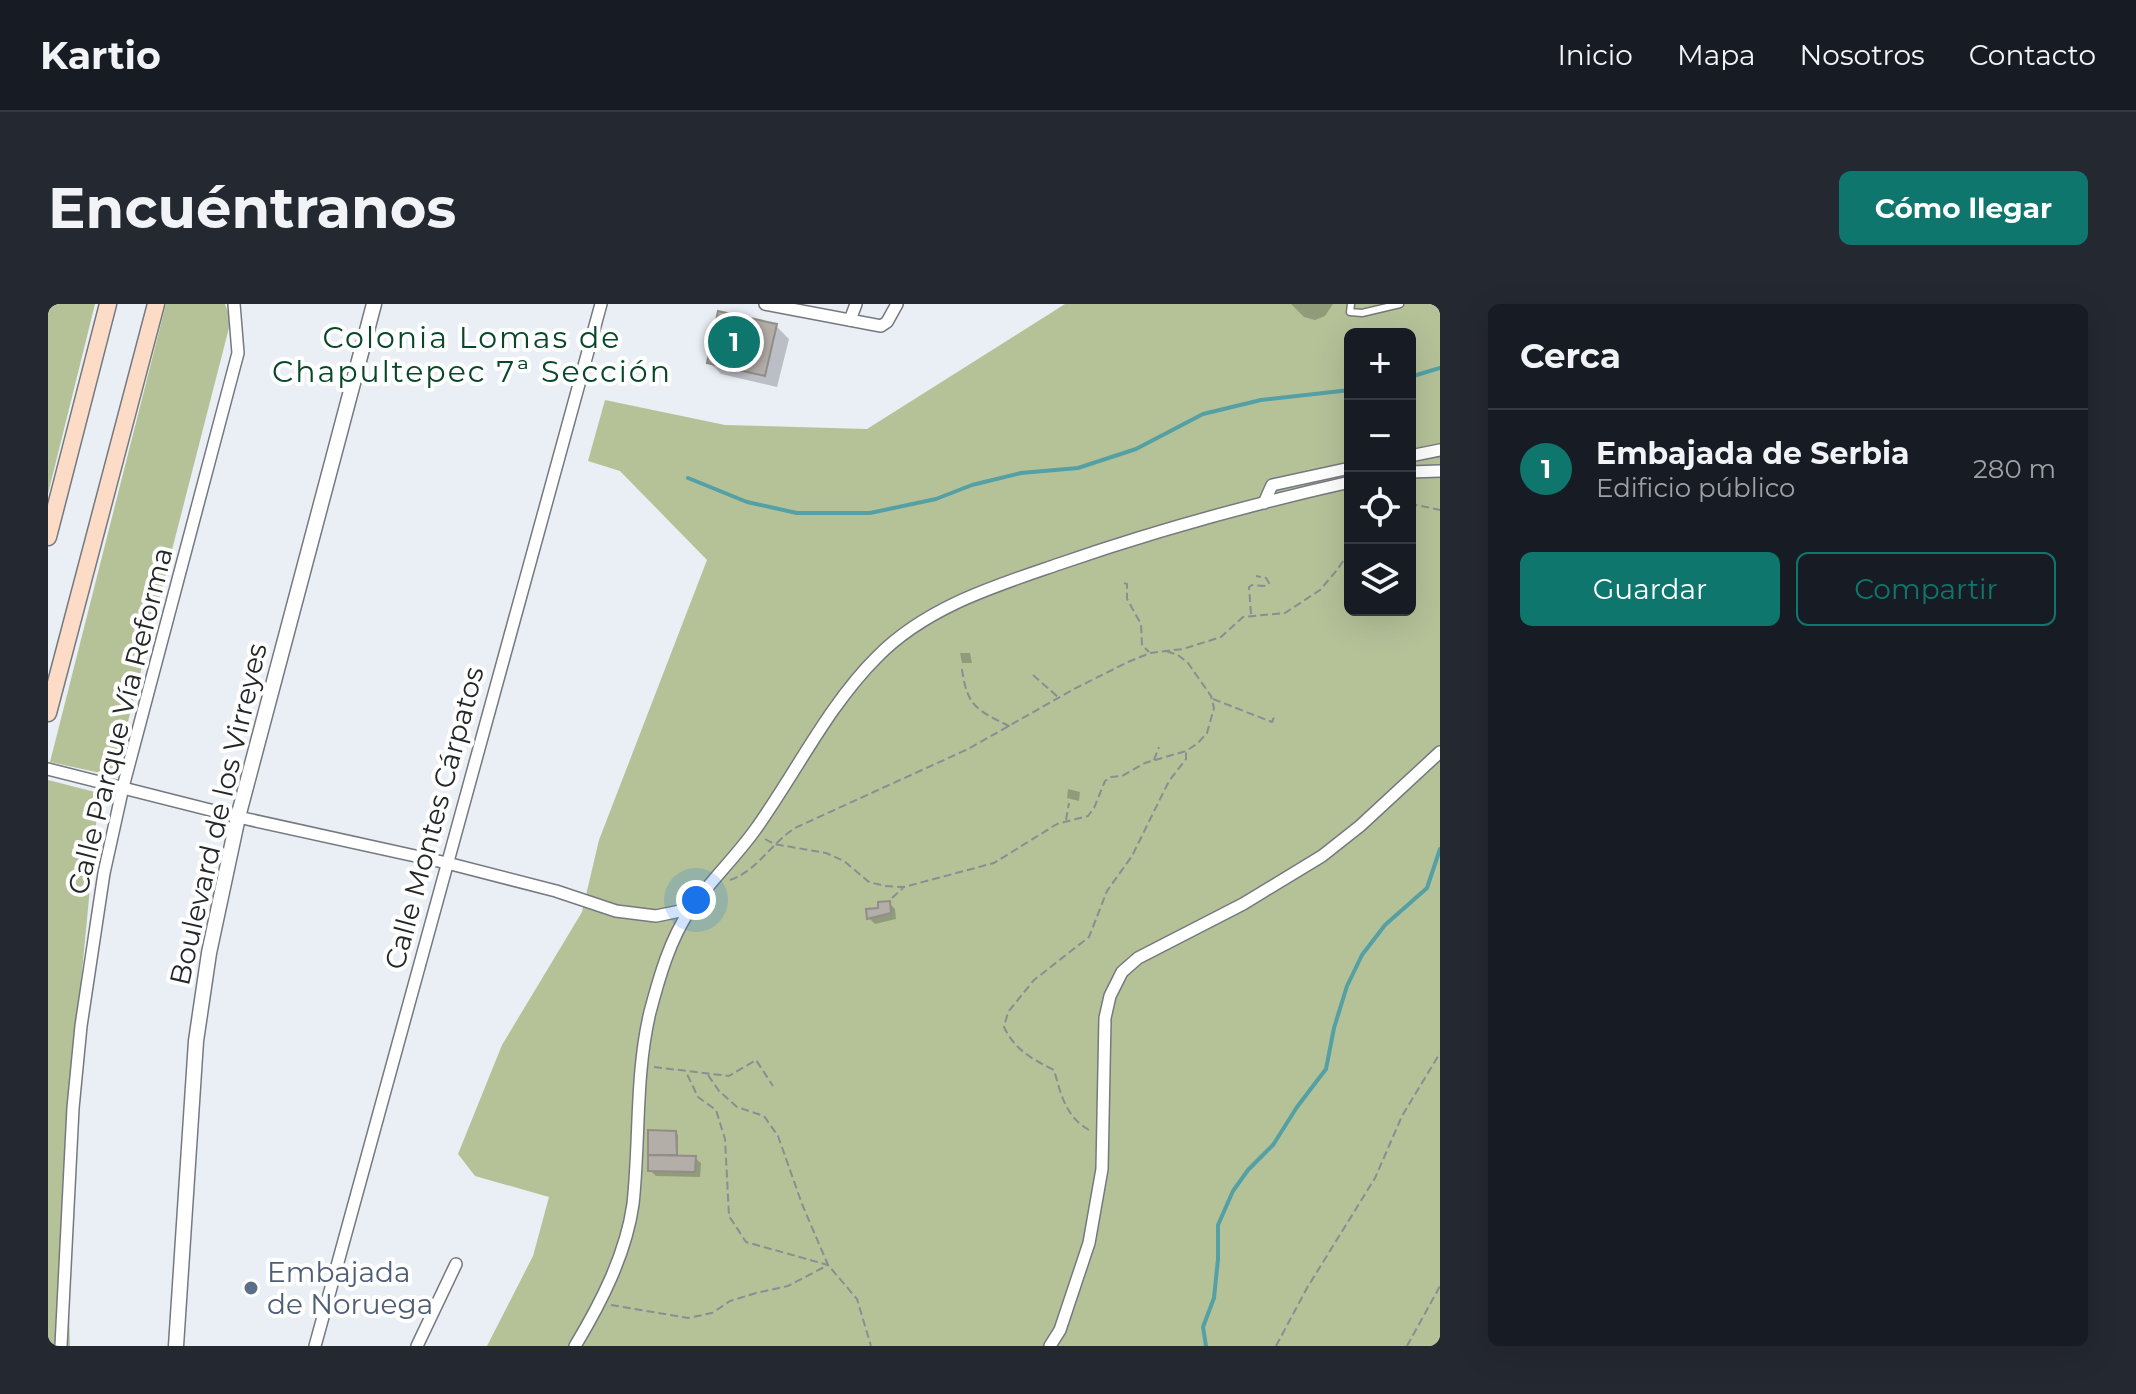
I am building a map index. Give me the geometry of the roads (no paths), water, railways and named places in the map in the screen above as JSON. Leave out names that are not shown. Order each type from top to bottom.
[{"type":"main road","points":[[48,537],[108,304]]},
{"type":"main road","points":[[48,713],[156,304]]},
{"type":"street","name":"Calle Parque Vía Reforma","points":[[61,1346],[73,1108],[81,1026],[104,873],[123,787],[238,353],[234,304]]},
{"type":"street","name":"Boulevard de los Virreyes","points":[[176,1346],[196,1041],[209,953],[238,817],[374,304]]},
{"type":"street","name":"Calle Montes Cárpatos","points":[[315,1346],[601,304]]},
{"type":"street","points":[[765,304],[881,326],[895,308]]},
{"type":"street","points":[[850,320],[856,304]]},
{"type":"street","points":[[1416,455],[1440,450]]},
{"type":"street","points":[[1264,503],[1272,485],[1344,469]]},
{"type":"street","points":[[1416,472],[1440,471]]},
{"type":"street","points":[[575,1346],[614,1271],[632,1207],[641,1064],[657,989],[677,936],[690,909],[754,832],[833,708],[878,655],[905,632],[949,606],[1002,583],[1126,541],[1344,483]]},
{"type":"street","points":[[1050,1346],[1060,1330],[1089,1243],[1102,1169],[1105,1018],[1110,996],[1122,972],[1138,958],[1243,904],[1322,856],[1360,826],[1440,752]]},
{"type":"street","points":[[48,769],[238,817],[447,863],[556,891],[616,911],[656,916],[690,909]]},
{"type":"street","points":[[417,1346],[456,1264]]},
{"type":"lane","points":[[1351,304],[1350,312],[1362,313],[1400,304]]},
{"type":"waterway","points":[[1416,375],[1440,368]]},
{"type":"waterway","points":[[688,478],[747,502],[797,513],[870,513],[936,499],[972,485],[1021,473],[1078,468],[1136,449],[1203,414],[1261,400],[1344,391]]},
{"type":"waterway","points":[[1206,1346],[1203,1327],[1214,1298],[1218,1225],[1233,1191],[1248,1170],[1273,1145],[1326,1069],[1347,986],[1362,955],[1385,925],[1427,888],[1440,849]]},
{"type":"place","name":"Embajada de Serbia","points":[[734,342]]},
{"type":"place","name":"Embajada de Noruega","points":[[251,1288]]},
{"type":"district","name":"Colonia Lomas de Chapultepec 7ª Sección","points":[[472,354]]}]
